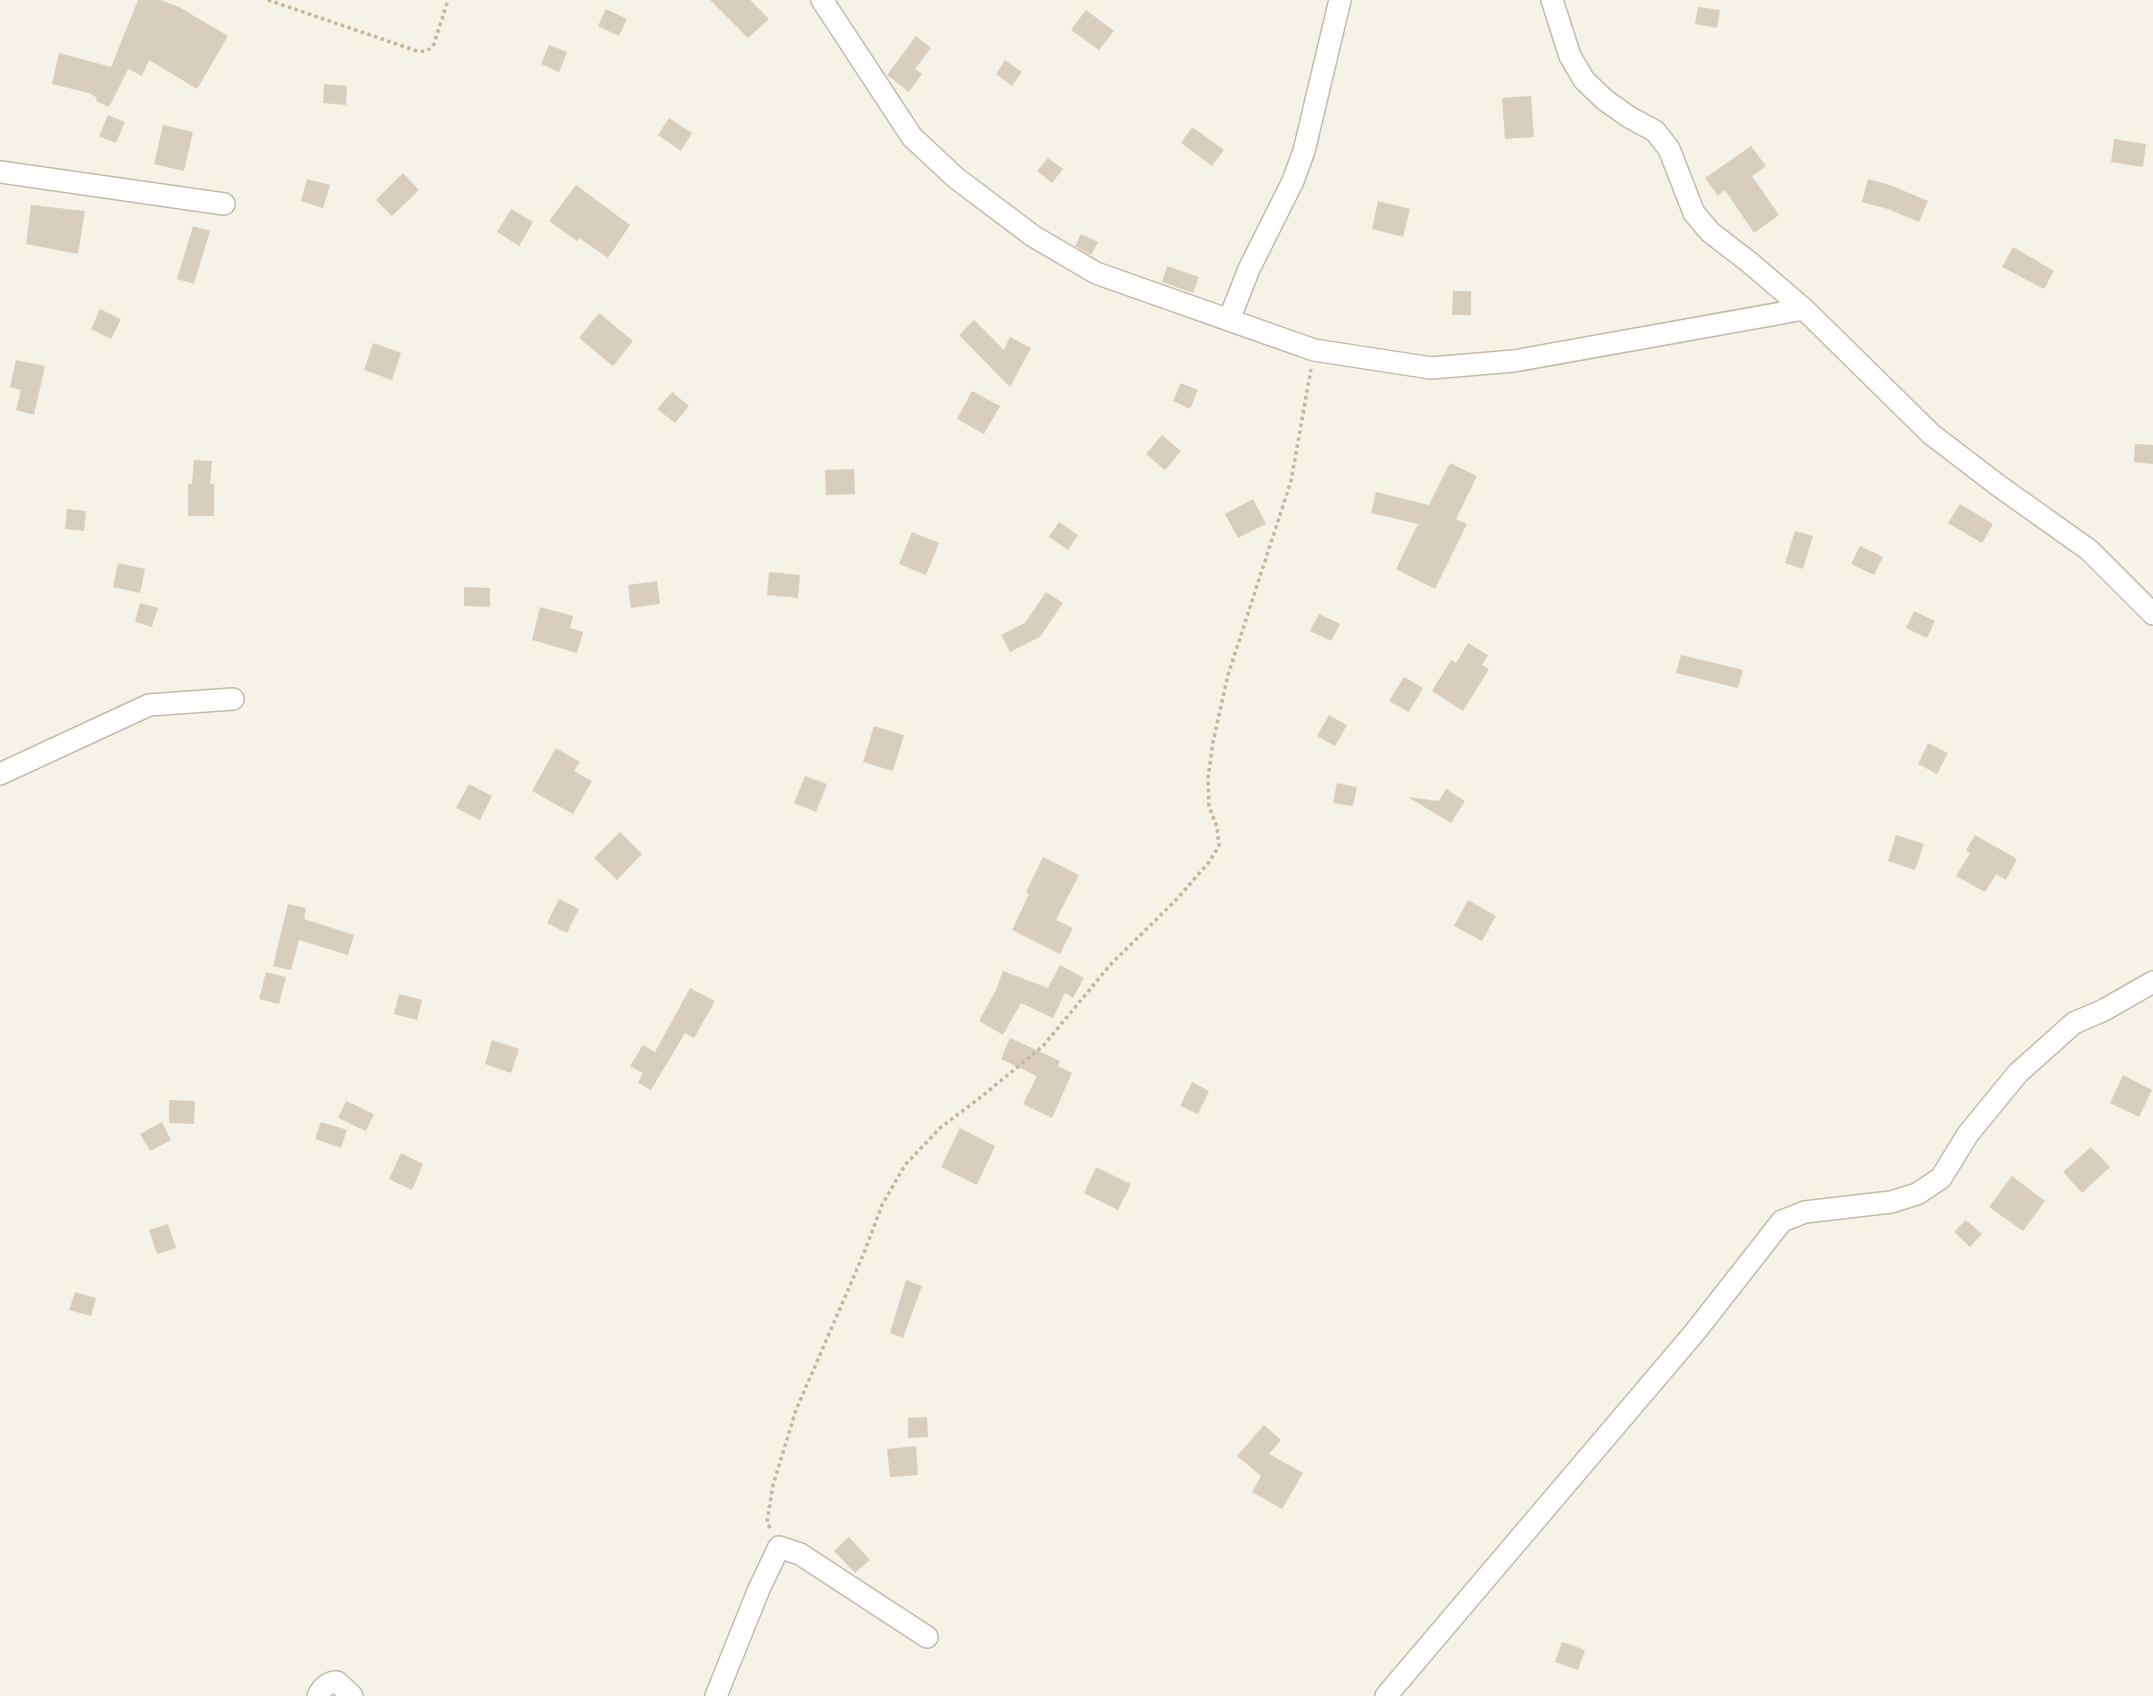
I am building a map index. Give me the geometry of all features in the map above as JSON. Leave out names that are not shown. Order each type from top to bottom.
[{"type":"street","points":[[822,0],[912,137],[956,178],[1033,236],[1096,273],[1314,350],[1431,368],[1514,362],[1682,329],[1804,309]]},
{"type":"street","points":[[1229,320],[1249,269],[1293,181],[1304,151],[1340,0]]},
{"type":"street","points":[[1552,0],[1570,57],[1584,80],[1605,100],[1655,131],[1669,149],[1694,213],[1710,232],[1804,309],[1931,434],[2088,550],[2153,614]]},
{"type":"street","points":[[0,172],[224,204]]},
{"type":"street","points":[[0,774],[149,705],[233,699]]},
{"type":"street","points":[[1386,1696],[1686,1342],[1782,1221],[1805,1212],[1891,1202],[1917,1194],[1941,1178],[1968,1134],[2018,1073],[2074,1023],[2104,1010],[2153,982]]},
{"type":"street","points":[[716,1696],[779,1547],[800,1554],[927,1637]]},
{"type":"street","points":[[318,1696],[331,1682],[337,1682],[352,1696]]},
{"type":"path","points":[[268,0],[424,52],[434,44],[448,0]]},
{"type":"path","points":[[779,1547],[767,1522],[773,1485],[796,1410],[882,1205],[905,1165],[940,1128],[982,1097],[1043,1045],[1110,965],[1178,899],[1219,846],[1217,827],[1209,806],[1208,779],[1213,742],[1228,675],[1291,481],[1314,350]]},
{"type":"building","points":[[138,0],[160,0],[179,7],[228,36],[197,89],[149,60],[142,76],[128,69],[109,107],[96,101],[97,98],[89,93],[52,84],[59,53],[111,67]]},
{"type":"building","points":[[710,0],[750,0],[769,19],[748,38]]},
{"type":"building","points":[[1698,7],[1720,10],[1717,28],[1695,24]]},
{"type":"building","points":[[606,9],[627,19],[619,36],[598,26]]},
{"type":"building","points":[[1086,10],[1114,31],[1099,50],[1071,30]]},
{"type":"building","points":[[916,36],[931,48],[915,69],[922,74],[909,92],[887,75]]},
{"type":"building","points":[[549,45],[567,52],[559,72],[541,64]]},
{"type":"building","points":[[1005,60],[1022,72],[1012,86],[996,74]]},
{"type":"building","points":[[324,84],[347,86],[346,105],[323,103]]},
{"type":"building","points":[[1531,96],[1534,137],[1505,139],[1502,98]]},
{"type":"building","points":[[108,115],[125,122],[116,143],[99,136]]},
{"type":"building","points":[[669,118],[692,133],[681,151],[658,135]]},
{"type":"building","points":[[163,125],[193,132],[184,171],[154,164]]},
{"type":"building","points":[[1192,127],[1224,150],[1212,166],[1181,143]]},
{"type":"building","points":[[2114,139],[2146,144],[2143,167],[2111,162]]},
{"type":"building","points":[[1751,146],[1766,166],[1752,176],[1779,215],[1754,233],[1725,190],[1718,196],[1705,178]]},
{"type":"building","points":[[1048,158],[1063,169],[1052,183],[1037,171]]},
{"type":"building","points":[[403,173],[419,190],[392,216],[376,200]]},
{"type":"building","points":[[307,179],[330,185],[323,208],[301,201]]},
{"type":"building","points":[[1868,179],[1928,201],[1919,222],[1862,202]]},
{"type":"building","points":[[576,185],[630,225],[608,258],[549,221]]},
{"type":"building","points":[[1378,201],[1410,209],[1403,237],[1372,229]]},
{"type":"building","points":[[31,205],[85,211],[78,254],[26,244]]},
{"type":"building","points":[[511,209],[533,222],[519,246],[497,232]]},
{"type":"building","points":[[193,226],[210,231],[194,284],[177,279]]},
{"type":"building","points":[[1081,234],[1098,242],[1091,255],[1075,246]]},
{"type":"building","points":[[2013,247],[2054,271],[2044,289],[2002,267]]},
{"type":"building","points":[[1167,266],[1199,277],[1193,293],[1162,282]]},
{"type":"building","points":[[1453,291],[1471,291],[1471,315],[1452,315]]},
{"type":"building","points":[[100,309],[121,319],[111,339],[91,329]]},
{"type":"building","points":[[599,313],[633,341],[613,366],[579,338]]},
{"type":"building","points":[[974,320],[1004,350],[1010,337],[1031,348],[1010,387],[959,335]]},
{"type":"building","points":[[373,343],[401,353],[392,380],[364,370]]},
{"type":"building","points":[[16,360],[45,366],[34,415],[16,410],[21,390],[10,387]]},
{"type":"building","points":[[1181,383],[1198,390],[1190,409],[1173,401]]},
{"type":"building","points":[[972,391],[1000,406],[984,434],[957,419]]},
{"type":"building","points":[[672,392],[689,406],[675,423],[657,409]]},
{"type":"building","points":[[1162,435],[1181,451],[1165,470],[1146,454]]},
{"type":"building","points":[[2135,444],[2153,445],[2153,464],[2134,462]]},
{"type":"building","points":[[194,460],[212,461],[210,484],[214,484],[214,516],[188,516],[188,484],[192,484]]},
{"type":"building","points":[[1450,463],[1477,476],[1456,519],[1467,524],[1435,589],[1396,569],[1418,524],[1371,513],[1376,492],[1429,505]]},
{"type":"building","points":[[854,469],[855,494],[826,495],[825,470]]},
{"type":"building","points":[[1253,499],[1266,524],[1238,538],[1225,514]]},
{"type":"building","points":[[1960,504],[1993,524],[1982,543],[1948,523]]},
{"type":"building","points":[[67,509],[86,511],[84,531],[65,529]]},
{"type":"building","points":[[1059,522],[1078,535],[1068,550],[1049,537]]},
{"type":"building","points":[[1795,531],[1813,536],[1803,569],[1785,563]]},
{"type":"building","points":[[912,532],[939,543],[926,575],[899,564]]},
{"type":"building","points":[[1860,546],[1883,557],[1874,575],[1851,564]]},
{"type":"building","points":[[118,563],[145,569],[140,593],[113,587]]},
{"type":"building","points":[[769,572],[800,575],[798,598],[767,595]]},
{"type":"building","points":[[657,581],[660,604],[631,608],[628,585]]},
{"type":"building","points":[[464,587],[490,588],[490,607],[464,606]]},
{"type":"building","points":[[1046,592],[1063,603],[1040,637],[1010,652],[1001,635],[1025,623]]},
{"type":"building","points":[[140,603],[158,608],[152,627],[135,622]]},
{"type":"building","points":[[540,607],[573,616],[570,628],[583,632],[577,653],[532,640]]},
{"type":"building","points":[[1914,611],[1935,621],[1927,638],[1906,628]]},
{"type":"building","points":[[1319,614],[1340,624],[1331,641],[1310,631]]},
{"type":"building","points":[[1468,643],[1488,655],[1482,665],[1489,669],[1463,711],[1432,691],[1451,660],[1456,663]]},
{"type":"building","points":[[1681,655],[1743,670],[1738,688],[1676,673]]},
{"type":"building","points":[[1404,677],[1423,688],[1409,712],[1389,701]]},
{"type":"building","points":[[1329,715],[1347,725],[1335,746],[1317,736]]},
{"type":"building","points":[[874,726],[904,735],[893,771],[863,762]]},
{"type":"building","points":[[1928,743],[1948,753],[1937,774],[1918,764]]},
{"type":"building","points":[[556,748],[580,762],[574,771],[592,781],[573,814],[532,791]]},
{"type":"building","points":[[805,776],[827,784],[816,812],[794,803]]},
{"type":"building","points":[[1337,783],[1357,787],[1353,806],[1333,803]]},
{"type":"building","points":[[469,784],[492,796],[480,820],[456,808]]},
{"type":"building","points":[[1446,789],[1465,801],[1451,823],[1408,797],[1439,801]]},
{"type":"building","points":[[620,832],[642,854],[617,880],[594,858]]},
{"type":"building","points":[[1896,835],[1924,844],[1915,870],[1888,861]]},
{"type":"building","points":[[1975,835],[2017,859],[2006,880],[1996,874],[1985,892],[1956,876],[1970,853],[1966,850]]},
{"type":"building","points":[[1043,857],[1079,875],[1056,920],[1073,928],[1060,954],[1012,930]]},
{"type":"building","points":[[559,899],[579,909],[567,933],[547,923]]},
{"type":"building","points":[[1468,900],[1496,916],[1482,941],[1454,926]]},
{"type":"building","points":[[288,904],[306,908],[304,919],[354,935],[348,955],[299,940],[291,970],[273,966]]},
{"type":"building","points":[[1060,965],[1084,978],[1073,998],[1065,993],[1053,1018],[1021,1003],[1003,1035],[979,1021],[1003,971],[1048,988]]},
{"type":"building","points":[[266,972],[286,977],[279,1004],[259,999]]},
{"type":"building","points":[[690,988],[715,1001],[694,1038],[685,1033],[651,1090],[638,1083],[643,1073],[630,1066],[643,1045],[655,1052]]},
{"type":"building","points":[[399,994],[422,1000],[417,1020],[394,1014]]},
{"type":"building","points":[[1010,1038],[1060,1061],[1058,1066],[1072,1073],[1052,1118],[1023,1104],[1037,1076],[1001,1059]]},
{"type":"building","points":[[492,1040],[519,1049],[511,1073],[485,1064]]},
{"type":"building","points":[[2123,1075],[2152,1090],[2139,1117],[2110,1103]]},
{"type":"building","points":[[1192,1082],[1209,1091],[1198,1114],[1180,1106]]},
{"type":"building","points":[[169,1100],[195,1101],[194,1124],[169,1123]]},
{"type":"building","points":[[346,1101],[374,1114],[366,1131],[338,1118]]},
{"type":"building","points":[[162,1122],[171,1140],[150,1151],[140,1134]]},
{"type":"building","points":[[321,1122],[347,1130],[341,1148],[315,1139]]},
{"type":"building","points":[[960,1128],[995,1146],[977,1185],[941,1167]]},
{"type":"building","points":[[2091,1147],[2110,1167],[2082,1193],[2063,1172]]},
{"type":"building","points":[[401,1153],[423,1164],[412,1190],[389,1179]]},
{"type":"building","points":[[1096,1167],[1131,1184],[1118,1210],[1084,1193]]},
{"type":"building","points":[[2012,1176],[2045,1201],[2023,1231],[1989,1207]]},
{"type":"building","points":[[1966,1220],[1982,1234],[1970,1247],[1954,1232]]},
{"type":"building","points":[[168,1224],[176,1248],[157,1254],[149,1230]]},
{"type":"building","points":[[906,1280],[922,1286],[903,1338],[890,1333]]},
{"type":"building","points":[[75,1292],[96,1298],[91,1316],[69,1310]]},
{"type":"building","points":[[927,1417],[928,1437],[908,1438],[908,1418]]},
{"type":"building","points":[[1264,1425],[1281,1440],[1269,1454],[1303,1473],[1282,1509],[1252,1492],[1261,1476],[1237,1456]]},
{"type":"building","points":[[916,1446],[918,1475],[890,1477],[887,1449]]},
{"type":"building","points":[[849,1537],[870,1560],[855,1573],[834,1551]]},
{"type":"building","points":[[1562,1642],[1585,1650],[1578,1670],[1555,1662]]}]
